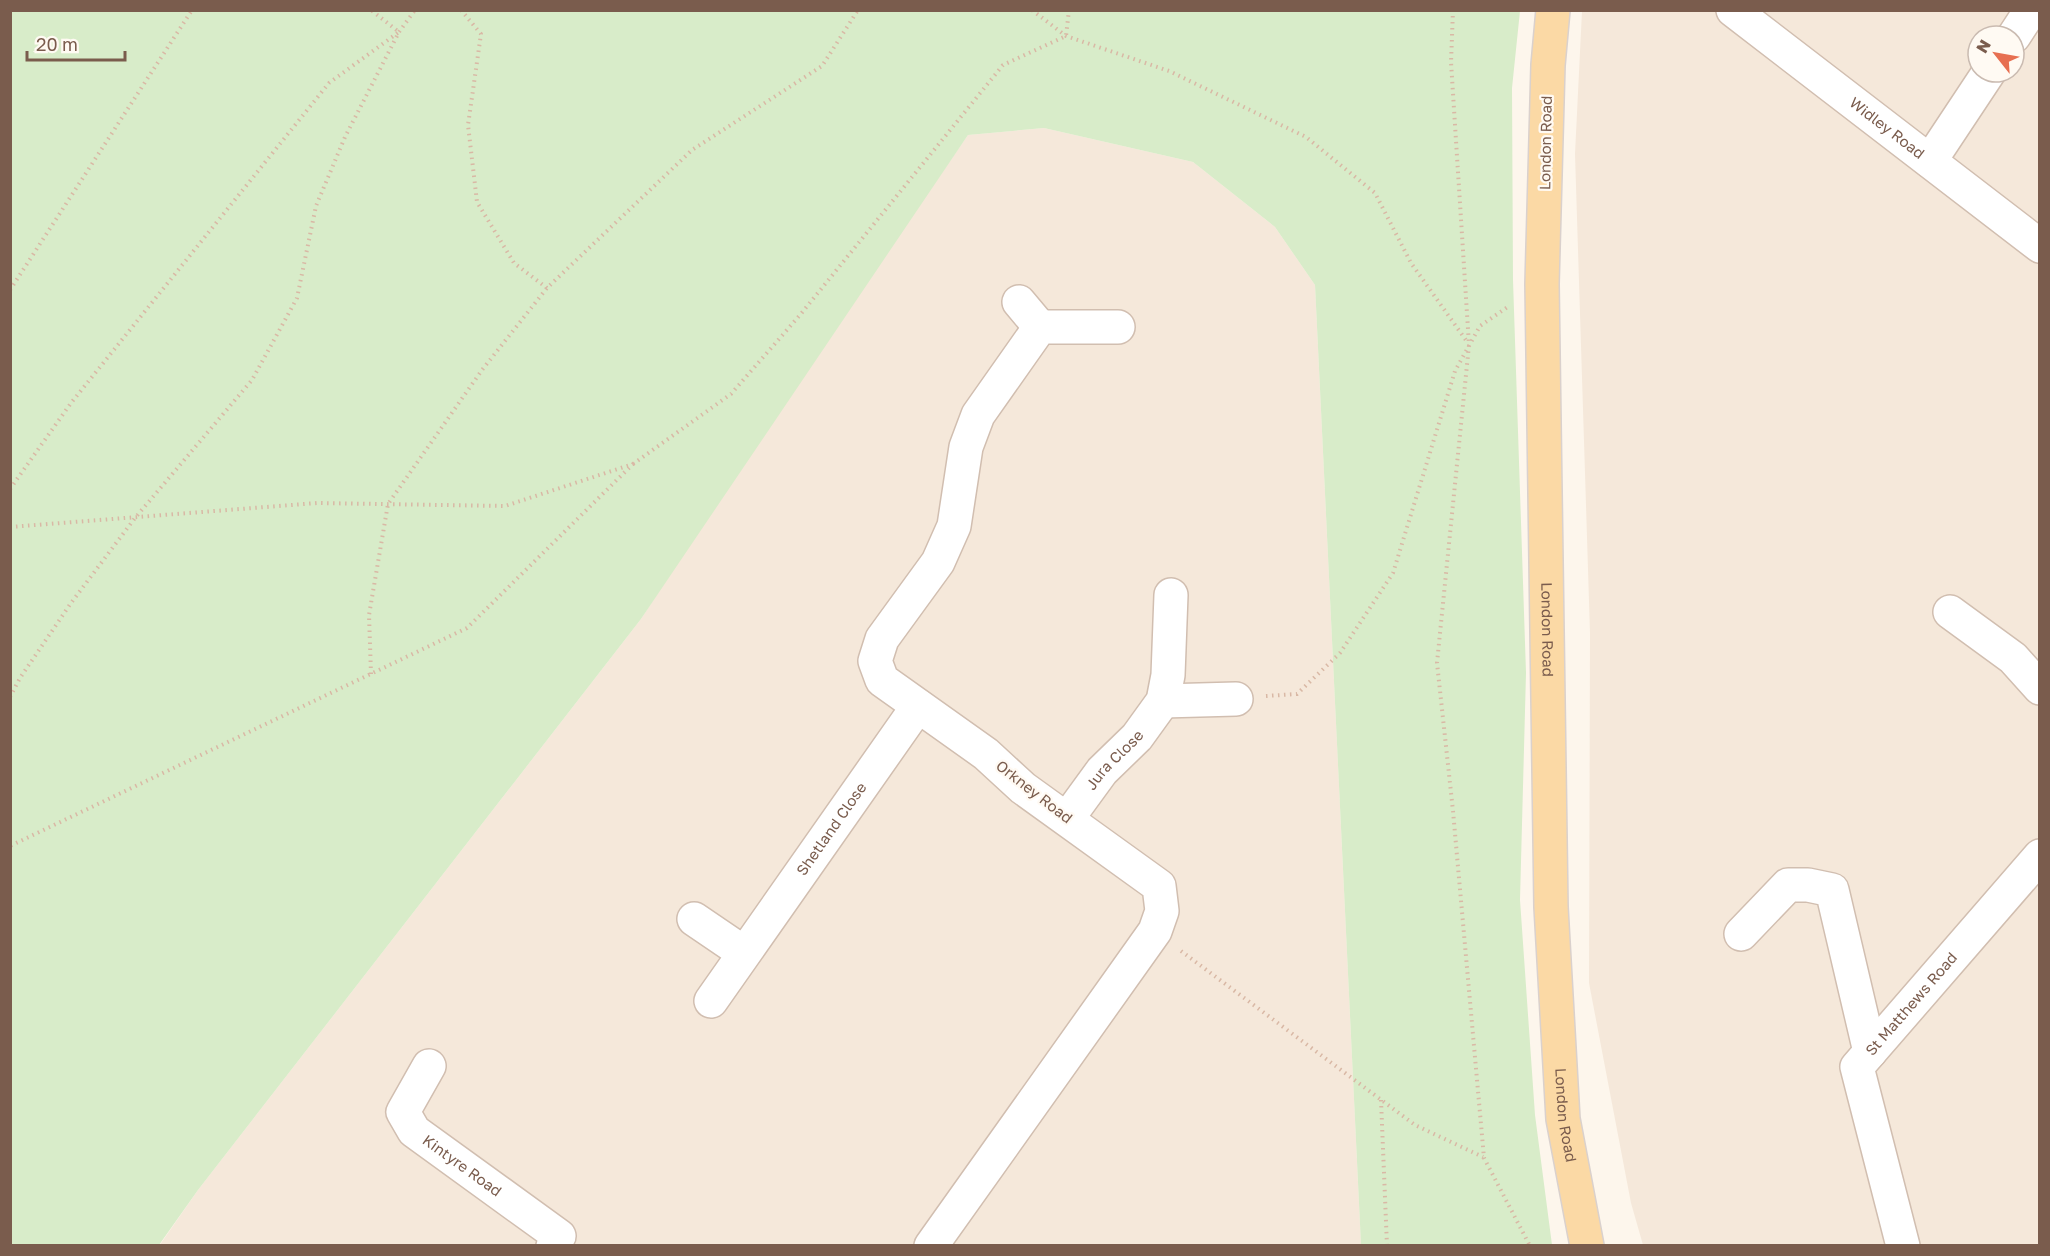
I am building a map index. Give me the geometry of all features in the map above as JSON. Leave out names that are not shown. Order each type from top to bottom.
[{"type":"main road","name":"London Road","points":[[1553,10],[1548,65],[1542,284],[1551,907],[1563,1119],[1587,1245]]},
{"type":"street","name":"Widley Road","points":[[1733,10],[2040,246]]},
{"type":"street","points":[[2022,24],[2031,10]]},
{"type":"street","points":[[1930,161],[1981,84]]},
{"type":"street","points":[[1019,302],[1040,327],[1118,327]]},
{"type":"street","name":"Orkney Road","points":[[931,1245],[1155,931],[1162,911],[1159,886],[1023,788],[986,754],[882,680],[875,661],[882,639],[938,562],[954,526],[966,447],[978,415],[1040,327]]},
{"type":"street","name":"Jura Close","points":[[1067,819],[1102,771],[1137,737],[1162,701],[1168,675],[1171,595]]},
{"type":"street","points":[[1950,612],[2013,658],[2040,688]]},
{"type":"street","points":[[1162,701],[1236,699]]},
{"type":"street","name":"Shetland Close","points":[[711,1001],[918,706]]},
{"type":"street","name":"St Matthews Road","points":[[1903,1245],[1857,1067],[2040,856]]},
{"type":"street","points":[[1742,934],[1788,885],[1808,885],[1832,890],[1870,1052]]},
{"type":"street","points":[[694,920],[744,953]]},
{"type":"street","name":"Kintyre Road","points":[[429,1066],[403,1112],[414,1131],[560,1236],[553,1245]]},
{"type":"path","points":[[10,290],[192,10]]},
{"type":"path","points":[[371,10],[399,32]]},
{"type":"path","points":[[10,698],[20,678],[71,603],[135,518],[252,380],[297,298],[316,206],[345,137],[399,32],[415,10]]},
{"type":"path","points":[[461,10],[481,34],[468,125],[477,202],[514,263],[547,288]]},
{"type":"path","points":[[371,674],[369,615],[388,504],[482,370],[547,288],[692,150],[822,66],[858,10]]},
{"type":"path","points":[[1032,10],[1066,36],[1169,71],[1306,137],[1375,193],[1411,263],[1469,345]]},
{"type":"path","points":[[1066,36],[1069,10]]},
{"type":"path","points":[[1453,10],[1451,62],[1469,345],[1437,663],[1453,811],[1484,1158],[1530,1245]]},
{"type":"path","points":[[10,489],[71,403],[329,83],[399,32]]},
{"type":"path","points":[[10,846],[467,628],[633,464],[731,394],[800,315],[1003,65],[1066,36]]},
{"type":"path","points":[[1236,699],[1298,694],[1340,653],[1393,573],[1455,370],[1480,326],[1542,284]]},
{"type":"path","points":[[10,527],[317,503],[505,506],[633,464]]},
{"type":"path","points":[[1155,931],[1415,1125],[1484,1158]]},
{"type":"path","points":[[1382,1100],[1387,1245]]},
{"type":"shaded area","points":[[1582,11],[2039,11],[2039,1245],[1643,1245],[1631,1203],[1589,983],[1590,633],[1575,154]]},
{"type":"shaded area","points":[[1044,128],[1193,162],[1275,227],[1315,285],[1361,1245],[159,1246],[198,1190],[641,619],[777,410],[968,135]]},
{"type":"green space","points":[[10,11],[1520,11],[1512,88],[1513,280],[1526,673],[1520,900],[1535,1115],[1552,1245],[1361,1245],[1315,285],[1275,227],[1193,162],[1044,128],[968,135],[641,619],[198,1190],[159,1245],[11,1245]]}]
